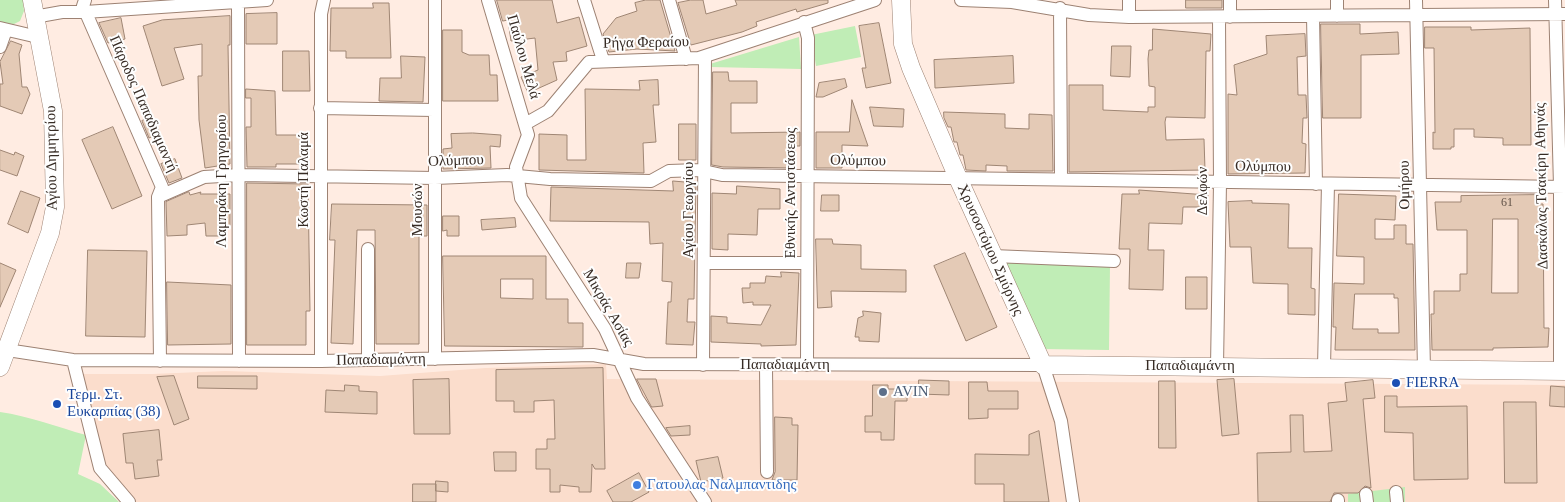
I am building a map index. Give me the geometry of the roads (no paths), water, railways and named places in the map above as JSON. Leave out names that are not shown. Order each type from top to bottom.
[{"type":"street","points":[[33,8],[62,12],[85,6],[267,0]]},
{"type":"street","name":"Κωστή Παλαμά","points":[[321,361],[320,108],[321,14],[324,0]]},
{"type":"street","name":"Μουσών","points":[[435,0],[435,359]]},
{"type":"street","name":"Παύλου Μελά","points":[[488,0],[525,124]]},
{"type":"street","points":[[584,0],[603,60]]},
{"type":"street","points":[[669,0],[686,59]]},
{"type":"street","name":"Ρήγα Φεραίου","points":[[525,124],[548,111],[586,64],[603,60],[686,59],[705,56],[804,22],[844,5],[875,0]]},
{"type":"street","name":"Χρυσοστόμου Σμύρνης","points":[[901,0],[902,33],[907,58],[958,178],[1043,365],[1060,421],[1073,502]]},
{"type":"street","points":[[962,0],[1031,2],[1089,15],[1129,17],[1560,14]]},
{"type":"street","points":[[1129,0],[1129,17]]},
{"type":"street","name":"Δελφών","points":[[1217,366],[1224,17],[1230,0]]},
{"type":"street","points":[[1337,0],[1337,16]]},
{"type":"street","name":"Ομήρου","points":[[1416,0],[1424,369]]},
{"type":"street","name":"Δασκάλας Τσακίρη Αθηνάς","points":[[1556,0],[1560,14],[1563,371]]},
{"type":"street","name":"Λαμπράκη Γρηγορίου","points":[[231,1],[239,175],[239,361]]},
{"type":"street","name":"Πάροδος Παπαδιαμαντή","points":[[85,6],[162,187],[158,197],[160,361]]},
{"type":"street","name":"Αγίου Δημητρίου","points":[[0,368],[3,349],[50,233],[54,216],[53,111],[33,8]]},
{"type":"street","points":[[1060,8],[1061,179]]},
{"type":"street","points":[[1313,16],[1322,184],[1324,367]]},
{"type":"street","name":"Εθνικής Αντιστάσεως","points":[[804,22],[808,38],[807,365]]},
{"type":"street","points":[[0,47],[3,29],[38,37]]},
{"type":"street","name":"Αγίου Γεωργίου","points":[[703,365],[705,56]]},
{"type":"street","points":[[320,108],[434,110]]},
{"type":"street","name":"Μικράς Ασίας","points":[[525,124],[527,139],[516,163],[516,176],[524,205],[600,321],[637,398],[705,502]]},
{"type":"street","name":"Ολύμπου","points":[[158,197],[204,178],[239,175],[435,178],[516,176],[550,179],[650,181],[669,171],[695,169],[722,175],[1562,186]]},
{"type":"street","points":[[368,249],[368,360]]},
{"type":"street","points":[[993,256],[1114,261]]},
{"type":"street","points":[[704,263],[807,263]]},
{"type":"street","name":"Παπαδιαμάντη","points":[[3,349],[73,360],[321,361],[593,355],[638,364],[766,366],[1217,366],[1563,371]]},
{"type":"street","points":[[73,360],[100,468],[129,502]]},
{"type":"street","points":[[766,366],[767,472]]},
{"type":"place","name":"FIERRA","points":[[1396,383]]},
{"type":"place","name":"AVIN","points":[[883,392]]},
{"type":"place","name":"Τερμ. Στ. Ευκαρπίας (38)","points":[[57,404]]},
{"type":"place","name":"Γατουλας Ναλμπαντιδης","points":[[637,485]]}]
